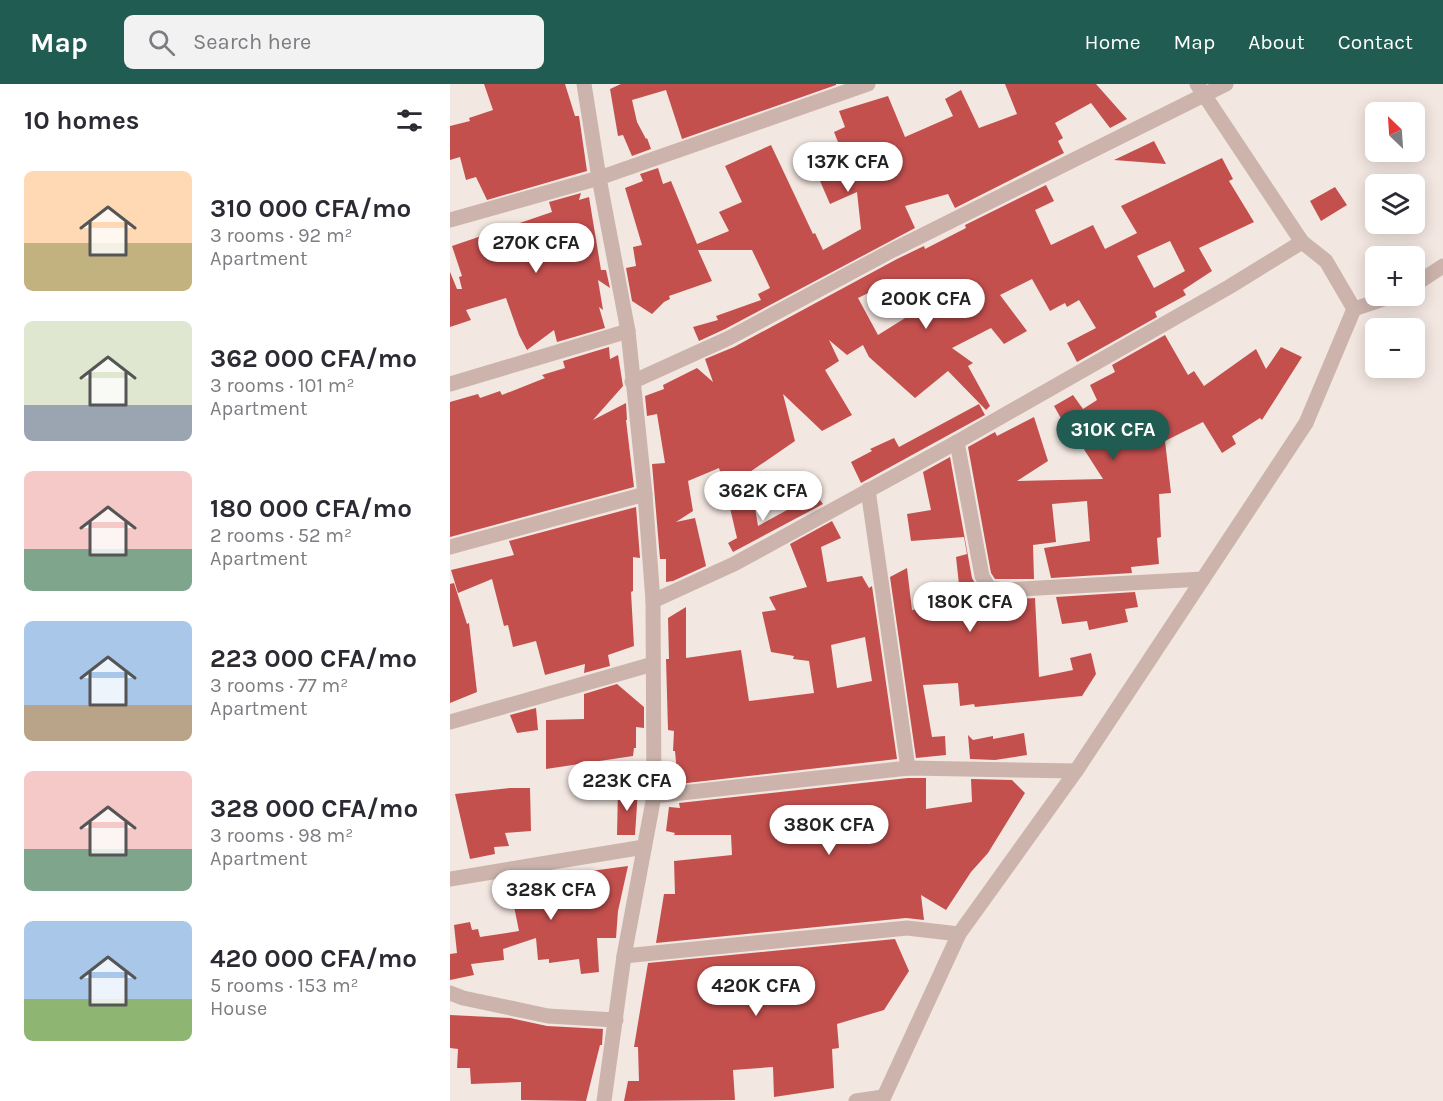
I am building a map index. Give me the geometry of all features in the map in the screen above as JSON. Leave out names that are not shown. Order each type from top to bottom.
[{"type":"street","points":[[584,84],[628,331],[645,494],[653,601],[654,796],[624,956],[603,1101]]},
{"type":"street","points":[[450,220],[599,178],[868,84]]},
{"type":"street","points":[[632,382],[729,338],[1200,90],[1226,84]]},
{"type":"street","points":[[1200,90],[1302,242],[1326,261],[1354,309]]},
{"type":"street","points":[[653,601],[734,564],[957,442],[1229,287],[1302,242]]},
{"type":"street","points":[[1425,278],[1443,266]]},
{"type":"street","points":[[856,1101],[882,1099],[959,934],[1076,771],[1306,423],[1354,309],[1365,305]]},
{"type":"street","points":[[450,384],[628,331]]},
{"type":"street","points":[[957,442],[982,576],[989,588],[1005,590],[1203,579]]},
{"type":"street","points":[[868,490],[908,768]]},
{"type":"street","points":[[450,547],[645,494]]},
{"type":"street","points":[[450,722],[653,664]]},
{"type":"street","points":[[654,796],[908,768],[1076,771]]},
{"type":"street","points":[[450,879],[644,847]]},
{"type":"street","points":[[624,956],[907,928],[959,934]]},
{"type":"street","points":[[450,993],[463,998],[548,1016],[616,1020]]},
{"type":"building","points":[[484,84],[565,84],[575,116],[579,116],[587,171],[487,200],[476,177],[466,180],[460,157],[450,160],[450,126],[470,121],[469,118],[493,110]]},
{"type":"building","points":[[621,84],[836,85],[682,139],[666,90],[632,100],[637,122],[651,149],[632,156],[623,135],[618,136],[610,89]]},
{"type":"building","points":[[1005,84],[1096,84],[1127,119],[1110,128],[1091,103],[1055,123],[1063,138],[1058,141],[1064,153],[955,208],[948,194],[905,206],[915,228],[699,341],[693,327],[718,320],[716,316],[761,300],[758,294],[770,288],[752,250],[698,250],[712,281],[669,296],[670,299],[652,314],[632,301],[626,268],[636,266],[633,247],[642,245],[625,188],[643,181],[640,174],[658,168],[663,184],[671,181],[697,244],[729,231],[719,212],[742,202],[725,166],[771,145],[813,234],[815,233],[823,250],[861,229],[857,192],[830,204],[817,174],[846,162],[834,132],[845,127],[839,111],[888,96],[905,137],[953,116],[945,99],[961,90],[979,128],[1017,114]]},
{"type":"building","points":[[1154,141],[1166,164],[1114,160]]},
{"type":"building","points":[[1222,158],[1233,179],[1229,181],[1254,222],[1199,248],[1212,271],[1183,290],[1186,295],[1155,312],[1157,317],[1077,362],[1067,343],[1096,328],[1079,300],[1067,307],[1065,303],[1050,311],[1032,279],[1000,295],[1027,331],[1004,344],[991,328],[952,348],[973,363],[968,366],[990,406],[986,410],[948,371],[915,398],[869,357],[863,345],[847,355],[829,340],[839,361],[825,370],[852,415],[822,431],[783,394],[795,441],[725,489],[719,468],[688,481],[693,511],[676,522],[695,518],[706,566],[666,582],[666,559],[660,559],[652,464],[665,463],[657,414],[647,416],[645,396],[664,389],[663,385],[697,368],[713,382],[705,359],[734,347],[897,259],[924,246],[925,249],[966,228],[965,225],[1046,185],[1054,201],[1035,210],[1051,245],[1093,225],[1105,249],[1137,233],[1121,206]],"holes":[[[1170,241],[1185,271],[1154,288],[1137,256]],[[891,282],[910,315],[878,335],[858,298]]]},
{"type":"building","points":[[1335,187],[1347,205],[1321,221],[1310,201]]},
{"type":"building","points":[[581,193],[579,200],[589,197],[601,270],[606,270],[610,288],[598,280],[603,310],[599,307],[605,328],[557,342],[554,330],[527,350],[519,335],[506,298],[466,310],[471,320],[450,327],[450,272],[457,289],[462,289],[459,277],[462,276],[452,246],[552,212],[549,202]]},
{"type":"building","points":[[1165,335],[1188,375],[1194,371],[1204,386],[1256,349],[1266,369],[1281,347],[1302,357],[1262,420],[1260,418],[1232,436],[1236,444],[1222,453],[1203,422],[1165,441],[1171,493],[1159,494],[1161,537],[1157,538],[1159,564],[1131,567],[1132,573],[1051,578],[1044,548],[1090,541],[1087,501],[1052,504],[1056,542],[1033,545],[1034,579],[995,579],[991,573],[968,447],[995,432],[997,436],[1034,417],[1048,461],[1017,481],[1103,479],[1078,440],[1075,443],[1054,406],[1073,395],[1083,409],[1097,400],[1090,385],[1115,372],[1112,365]]},
{"type":"building","points":[[609,347],[610,359],[618,355],[623,386],[593,420],[626,403],[634,487],[450,537],[450,402],[478,394],[480,398],[500,391],[502,395],[545,378],[542,375],[565,368],[563,361]]},
{"type":"building","points":[[979,404],[985,415],[861,483],[851,462],[872,451],[870,449],[894,438],[899,447]]},
{"type":"building","points":[[950,457],[972,578],[981,593],[987,598],[1003,600],[1035,598],[1039,677],[1073,670],[1070,658],[1091,653],[1096,674],[1082,696],[975,707],[974,704],[960,706],[958,683],[923,685],[932,737],[945,736],[946,755],[916,758],[890,577],[907,568],[912,610],[961,603],[956,557],[967,554],[964,537],[911,541],[907,514],[931,510],[923,472]]},
{"type":"building","points":[[809,498],[811,505],[820,500],[823,504],[733,552],[728,543],[737,538],[730,508],[754,502],[758,526]]},
{"type":"building","points":[[636,507],[640,558],[633,557],[633,591],[631,592],[634,646],[608,655],[610,666],[584,673],[585,664],[545,675],[536,641],[513,647],[508,625],[504,626],[492,579],[458,593],[451,570],[514,555],[509,541]]},
{"type":"building","points":[[832,521],[841,538],[821,547],[827,582],[862,576],[869,588],[872,586],[897,759],[678,784],[675,751],[673,751],[674,731],[668,730],[666,659],[669,659],[668,618],[686,607],[686,658],[741,650],[749,701],[814,693],[809,661],[771,652],[762,612],[776,610],[769,597],[807,587],[790,544]],"holes":[[[865,637],[872,681],[837,688],[831,645]]]},
{"type":"building","points":[[454,583],[467,624],[469,623],[477,692],[450,703],[450,584]]},
{"type":"building","points":[[1135,592],[1138,607],[1125,609],[1128,622],[1089,630],[1087,621],[1062,624],[1056,597]]},
{"type":"building","points":[[617,684],[644,707],[644,728],[636,727],[636,748],[634,748],[633,756],[546,769],[546,720],[584,719],[584,694]]},
{"type":"building","points":[[536,708],[538,730],[517,733],[510,715]]},
{"type":"building","points":[[1024,733],[1027,755],[995,760],[970,759],[968,735],[973,740]]},
{"type":"building","points":[[908,778],[926,778],[926,809],[972,802],[971,779],[1012,780],[1025,793],[988,853],[971,872],[946,910],[921,895],[924,920],[906,918],[656,943],[664,894],[675,894],[674,861],[732,855],[731,835],[674,835],[675,833],[666,831],[669,807],[680,808],[679,803]]},
{"type":"building","points":[[530,788],[531,831],[505,833],[509,846],[494,847],[495,854],[470,859],[455,794]]},
{"type":"building","points":[[618,789],[638,790],[635,835],[617,835]]},
{"type":"building","points":[[628,866],[618,911],[616,938],[597,938],[599,972],[581,974],[579,959],[549,963],[549,959],[538,960],[536,938],[503,949],[504,960],[471,964],[474,975],[450,980],[450,954],[457,953],[454,925],[470,922],[472,930],[478,929],[480,937],[519,931],[509,882]]},
{"type":"building","points":[[895,939],[909,971],[884,1010],[837,1024],[839,1048],[832,1049],[834,1088],[774,1097],[773,1067],[733,1070],[735,1100],[624,1101],[628,1081],[639,1081],[638,1047],[634,1047],[648,963]]},
{"type":"building","points":[[450,1015],[510,1018],[547,1026],[603,1029],[602,1045],[600,1045],[586,1101],[521,1100],[521,1082],[471,1084],[470,1068],[457,1068],[458,1049],[450,1048]]}]
